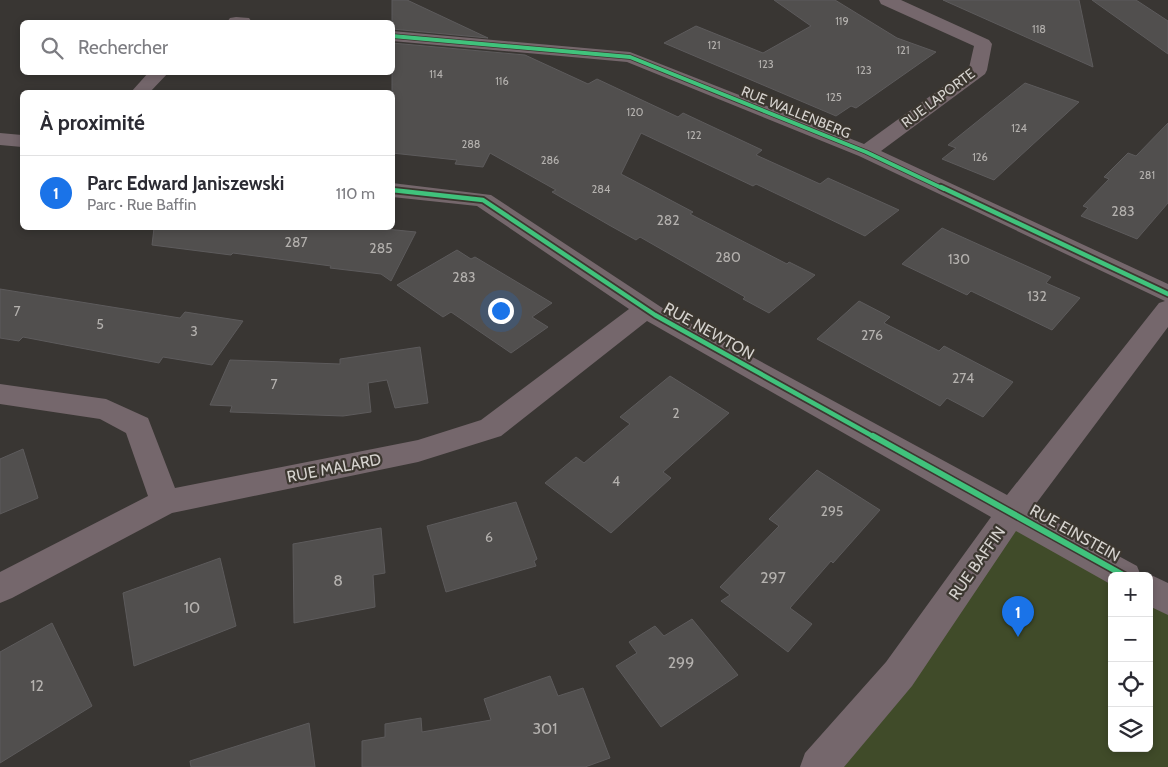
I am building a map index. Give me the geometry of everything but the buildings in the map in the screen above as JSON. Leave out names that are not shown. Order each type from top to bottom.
[{"type":"street","name":"RUE LAPORTE","points":[[866,152],[978,70],[983,44],[887,0]]},
{"type":"street","name":"RUE WALLENBERG","points":[[395,36],[630,58],[866,152],[1168,294]]},
{"type":"street","points":[[142,90],[157,75]]},
{"type":"street","points":[[0,139],[20,141]]},
{"type":"street","name":"RUE NEWTON","points":[[395,190],[483,200],[646,309],[1012,512]]},
{"type":"street","name":"RUE BAFFIN","points":[[819,767],[899,674],[1012,512],[1168,308]]},
{"type":"street","name":"RUE MALARD","points":[[0,588],[165,502],[418,451],[491,428],[646,309]]},
{"type":"street","points":[[0,394],[106,409],[138,426],[165,502]]},
{"type":"street","name":"RUE EINSTEIN","points":[[1012,512],[1118,572]]},
{"type":"street","points":[[1153,591],[1168,600]]},
{"type":"green space","points":[[1012,512],[1108,573],[1108,752],[1153,752],[1153,591],[1168,600],[1168,767],[819,767]]},
{"type":"cycle path","points":[[395,36],[630,57],[866,152],[1168,294]]},
{"type":"cycle path","points":[[395,190],[483,200],[655,315],[1118,572]]},
{"type":"place","name":"Parc Edward Janiszewski","points":[[1018,637]]}]
